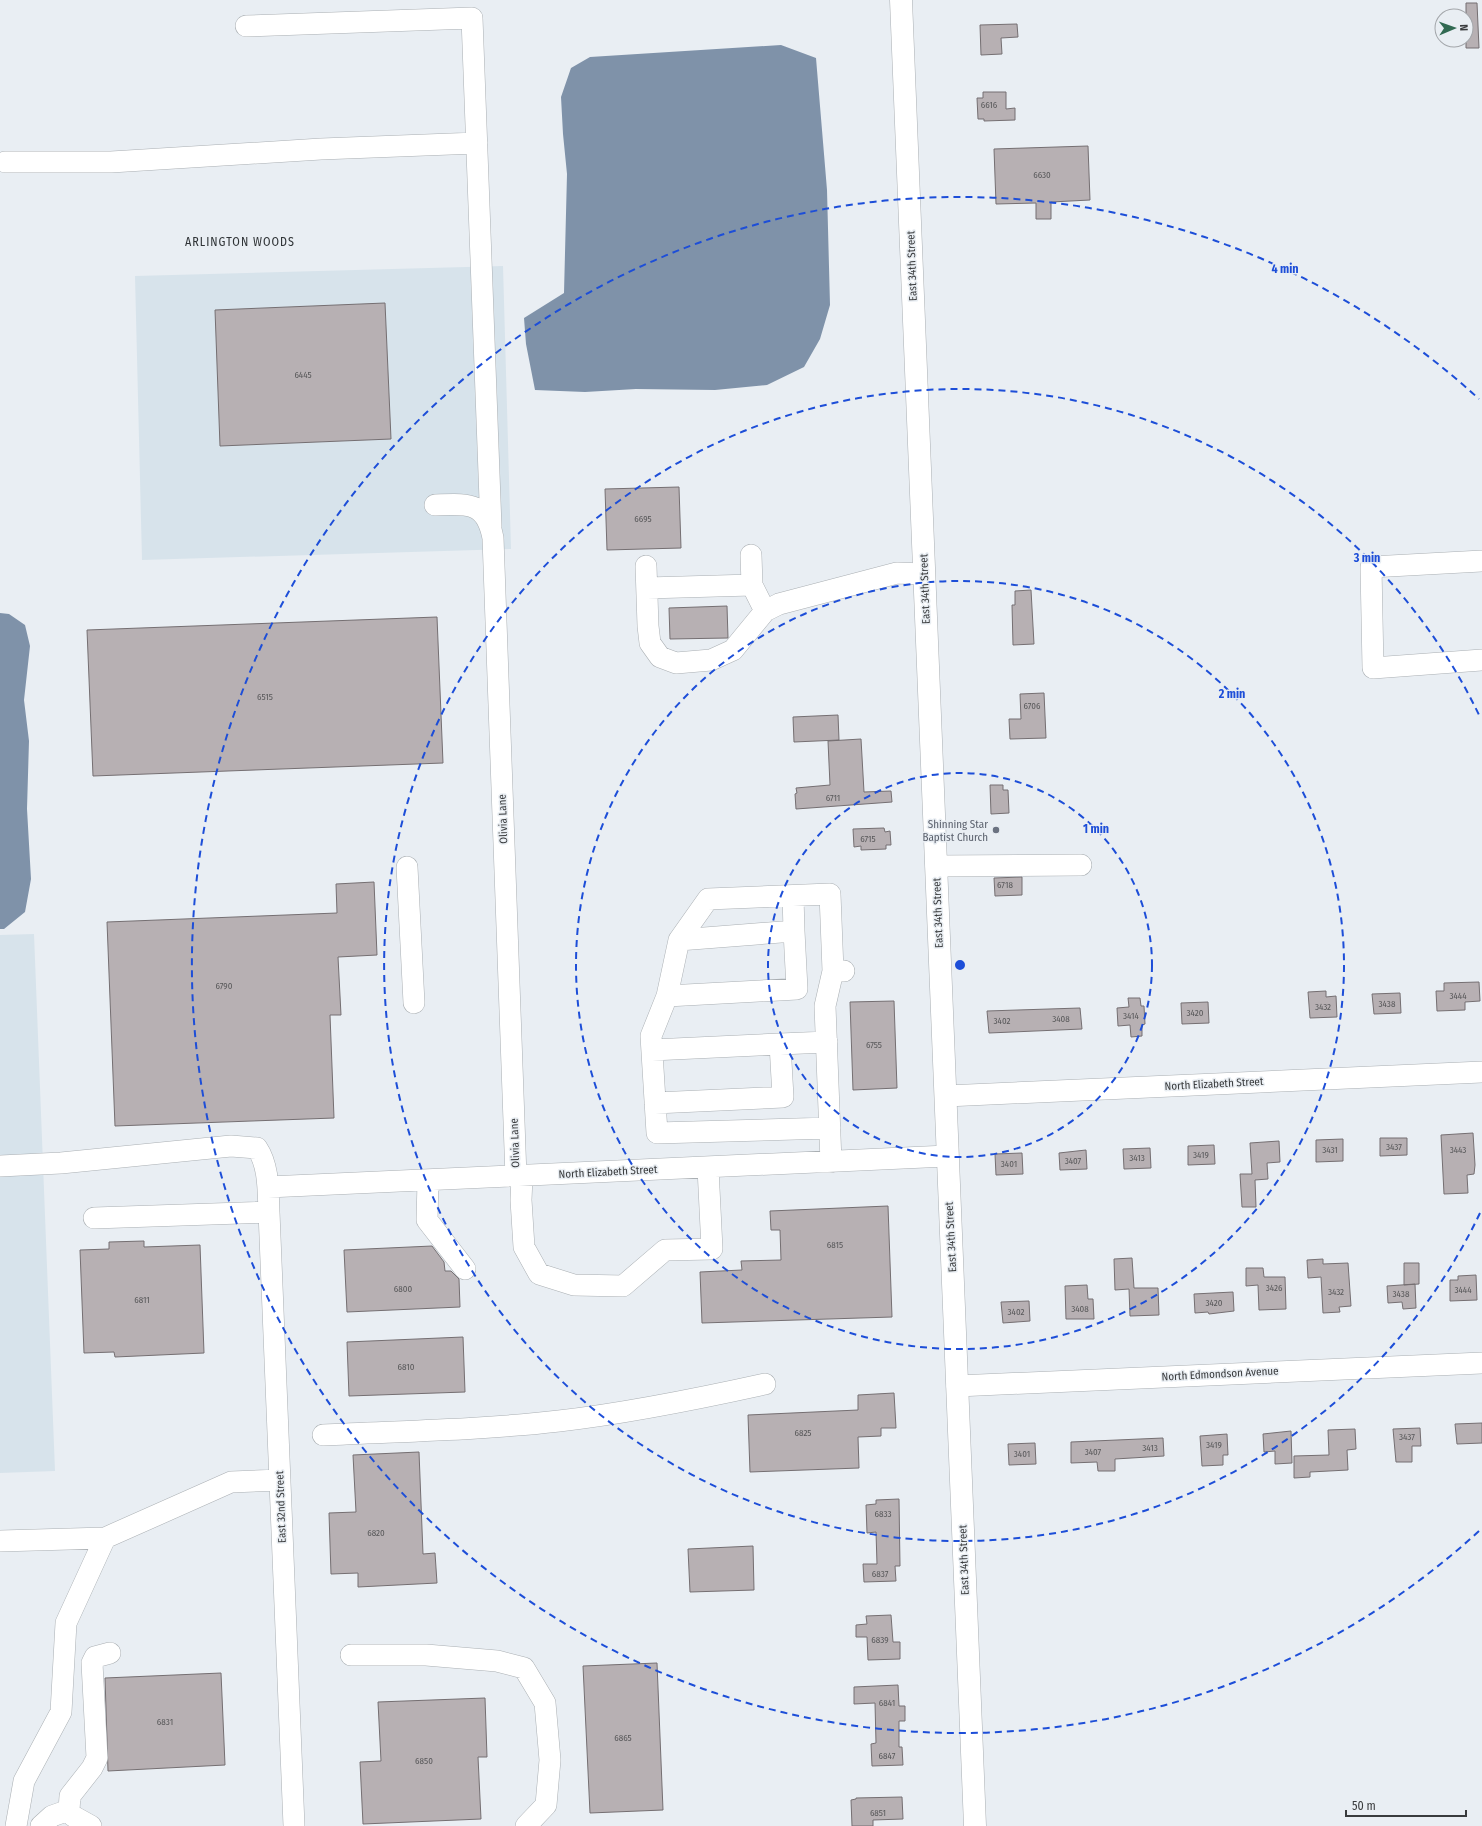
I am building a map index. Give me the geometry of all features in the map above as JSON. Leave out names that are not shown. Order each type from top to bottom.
[{"type":"main road","name":"East 34th Street","points":[[901,0],[975,1826]]},
{"type":"street","name":"Olivia Lane","points":[[246,26],[472,18],[491,526],[519,1177],[524,1247],[539,1274],[574,1285],[623,1286],[665,1250],[712,1249],[708,1168]]},
{"type":"street","points":[[5,162],[111,162],[313,150],[477,143]]},
{"type":"street","points":[[435,506],[459,504],[470,506],[480,510],[491,526]]},
{"type":"street","points":[[751,555],[752,586],[765,611]]},
{"type":"street","points":[[1482,561],[1371,567],[1373,668],[1482,660]]},
{"type":"street","points":[[646,566],[650,643],[660,657],[676,663],[711,660],[733,650],[765,611],[779,604],[897,573],[924,574]]},
{"type":"street","points":[[647,588],[752,586]]},
{"type":"street","points":[[936,866],[1081,865]]},
{"type":"street","points":[[407,867],[414,1003]]},
{"type":"street","points":[[830,1128],[657,1133],[651,1036],[667,996],[679,940],[708,899],[830,894],[838,971],[825,1006],[827,1042],[830,1128],[831,1162]]},
{"type":"street","points":[[793,896],[797,989]]},
{"type":"street","points":[[679,940],[794,931]]},
{"type":"street","points":[[667,996],[797,989],[825,1006]]},
{"type":"street","points":[[652,1050],[827,1042]]},
{"type":"street","points":[[655,1103],[783,1097],[780,1044]]},
{"type":"street","name":"North Elizabeth Street","points":[[946,1096],[1482,1072]]},
{"type":"street","name":"East 32nd Street","points":[[0,1166],[61,1163],[231,1146],[257,1148],[263,1157],[268,1188],[294,1826]]},
{"type":"street","name":"North Elizabeth Street","points":[[268,1188],[947,1156]]},
{"type":"street","points":[[428,1181],[427,1220],[465,1269]]},
{"type":"street","points":[[94,1218],[269,1212]]},
{"type":"street","name":"North Edmondson Avenue","points":[[957,1386],[1482,1363]]},
{"type":"street","points":[[323,1434],[474,1428],[560,1421],[669,1405],[765,1384]]},
{"type":"street","points":[[0,1541],[105,1538],[231,1482],[280,1480]]},
{"type":"street","points":[[16,1826],[24,1781],[61,1712],[66,1623],[105,1538]]},
{"type":"street","points":[[91,1826],[73,1816],[69,1810],[70,1796],[92,1768],[97,1758],[92,1663],[95,1656],[110,1653]]},
{"type":"street","points":[[351,1655],[426,1655],[497,1661],[524,1668],[546,1703],[550,1760],[546,1806],[526,1826]]},
{"type":"street","points":[[42,1826],[52,1816],[69,1810]]},
{"type":"shaded area","points":[[503,266],[511,549],[142,560],[135,276]]},
{"type":"shaded area","points":[[34,934],[55,1471],[0,1473],[0,935]]},
{"type":"water","points":[[781,45],[816,58],[827,190],[830,305],[820,339],[804,367],[767,385],[715,390],[636,389],[585,392],[535,390],[526,344],[524,318],[564,293],[567,174],[561,97],[571,68],[590,57]]},
{"type":"water","points":[[0,613],[9,614],[25,625],[30,646],[24,700],[29,741],[27,809],[31,879],[25,912],[4,929],[0,929]]},
{"type":"building","points":[[1466,3],[1477,3],[1479,48],[1474,48],[1474,8],[1466,8]]},
{"type":"building","points":[[1017,24],[1018,37],[1001,38],[1002,54],[981,55],[980,25]]},
{"type":"building","points":[[983,92],[1006,92],[1006,109],[1015,108],[1015,120],[984,121],[984,119],[978,119],[977,98],[983,98]]},
{"type":"building","points":[[1088,146],[1090,200],[1051,202],[1051,219],[1036,219],[1036,203],[996,204],[994,149]]},
{"type":"building","points":[[385,303],[391,439],[220,446],[215,310]]},
{"type":"building","points":[[679,487],[681,548],[607,550],[605,489]]},
{"type":"building","points":[[1031,590],[1034,644],[1013,645],[1012,605],[1015,605],[1015,591]]},
{"type":"building","points":[[727,606],[728,638],[670,639],[669,608]]},
{"type":"building","points":[[437,617],[443,763],[93,776],[87,630]]},
{"type":"building","points":[[1044,693],[1046,738],[1010,739],[1009,719],[1021,719],[1020,694]]},
{"type":"building","points":[[838,715],[839,740],[794,742],[793,717]]},
{"type":"building","points":[[861,739],[864,792],[891,791],[892,802],[796,809],[796,788],[830,785],[828,741]]},
{"type":"building","points":[[990,785],[1003,785],[1003,790],[1008,790],[1009,813],[991,814]]},
{"type":"building","points":[[884,828],[885,832],[890,831],[891,845],[886,845],[886,849],[861,850],[861,846],[854,847],[853,829]]},
{"type":"building","points":[[1022,877],[1022,895],[995,896],[994,878]]},
{"type":"building","points":[[374,882],[377,955],[338,957],[341,1015],[330,1015],[334,1118],[115,1126],[107,922],[337,913],[336,884]]},
{"type":"building","points":[[1479,982],[1480,1001],[1465,1002],[1465,1010],[1437,1011],[1436,991],[1444,991],[1444,983]]},
{"type":"building","points":[[1326,991],[1326,997],[1336,996],[1337,1017],[1310,1018],[1308,992]]},
{"type":"building","points":[[1400,993],[1401,1013],[1374,1014],[1372,994]]},
{"type":"building","points":[[1128,998],[1140,998],[1141,1006],[1144,1006],[1145,1024],[1142,1025],[1142,1036],[1131,1037],[1130,1025],[1118,1026],[1117,1008],[1129,1007]]},
{"type":"building","points":[[894,1001],[897,1088],[853,1090],[850,1002]]},
{"type":"building","points":[[1208,1002],[1209,1023],[1182,1024],[1181,1003]]},
{"type":"building","points":[[1080,1008],[1082,1029],[989,1033],[987,1011]]},
{"type":"building","points":[[1473,1133],[1475,1165],[1474,1174],[1467,1175],[1468,1193],[1444,1194],[1441,1135]]},
{"type":"building","points":[[1380,1138],[1407,1138],[1407,1155],[1380,1156]]},
{"type":"building","points":[[1343,1139],[1343,1161],[1316,1162],[1316,1140]]},
{"type":"building","points":[[1279,1141],[1280,1162],[1267,1163],[1268,1179],[1255,1180],[1256,1207],[1242,1207],[1240,1174],[1252,1174],[1250,1143]]},
{"type":"building","points":[[1214,1145],[1215,1164],[1188,1165],[1188,1146]]},
{"type":"building","points":[[1150,1148],[1151,1168],[1124,1169],[1123,1149]]},
{"type":"building","points":[[1086,1150],[1087,1169],[1060,1170],[1059,1153]]},
{"type":"building","points":[[1022,1153],[1023,1174],[996,1175],[995,1154]]},
{"type":"building","points":[[888,1206],[892,1317],[702,1323],[700,1272],[742,1270],[741,1261],[781,1260],[780,1230],[771,1230],[770,1211]]},
{"type":"building","points":[[144,1241],[144,1247],[200,1245],[204,1353],[115,1357],[114,1352],[84,1353],[80,1250],[109,1249],[109,1242]]},
{"type":"building","points":[[432,1246],[444,1262],[445,1271],[451,1271],[459,1279],[460,1307],[347,1312],[344,1250]]},
{"type":"building","points":[[1132,1258],[1134,1288],[1158,1288],[1159,1315],[1130,1316],[1129,1289],[1115,1290],[1114,1259]]},
{"type":"building","points":[[1323,1259],[1323,1264],[1348,1263],[1351,1306],[1339,1307],[1340,1312],[1323,1313],[1321,1277],[1308,1278],[1307,1260]]},
{"type":"building","points":[[1404,1263],[1419,1263],[1419,1284],[1404,1285]]},
{"type":"building","points":[[1246,1268],[1263,1268],[1264,1277],[1285,1277],[1286,1309],[1259,1310],[1258,1285],[1246,1286]]},
{"type":"building","points":[[1476,1275],[1477,1300],[1450,1301],[1450,1280],[1458,1280],[1458,1276]]},
{"type":"building","points":[[1415,1284],[1416,1308],[1403,1309],[1402,1302],[1388,1303],[1387,1286]]},
{"type":"building","points":[[1087,1285],[1088,1299],[1093,1299],[1094,1319],[1066,1319],[1065,1286]]},
{"type":"building","points":[[1233,1292],[1234,1311],[1209,1314],[1208,1312],[1195,1313],[1194,1294]]},
{"type":"building","points":[[1029,1301],[1030,1321],[1003,1323],[1001,1302]]},
{"type":"building","points":[[463,1337],[465,1392],[349,1396],[347,1342]]},
{"type":"building","points":[[894,1393],[896,1428],[881,1428],[881,1436],[858,1437],[859,1468],[750,1472],[748,1415],[858,1410],[858,1395]]},
{"type":"building","points":[[1482,1423],[1482,1443],[1457,1444],[1455,1424]]},
{"type":"building","points":[[1420,1428],[1421,1446],[1412,1446],[1412,1462],[1396,1462],[1393,1429]]},
{"type":"building","points":[[1355,1429],[1356,1449],[1347,1450],[1348,1470],[1310,1472],[1310,1477],[1294,1478],[1294,1456],[1329,1455],[1328,1430]]},
{"type":"building","points":[[1291,1431],[1292,1463],[1275,1464],[1275,1451],[1264,1452],[1263,1434]]},
{"type":"building","points":[[1227,1434],[1228,1455],[1223,1455],[1223,1465],[1202,1466],[1200,1436]]},
{"type":"building","points":[[1163,1438],[1164,1456],[1115,1459],[1115,1471],[1098,1471],[1097,1462],[1071,1463],[1071,1442]]},
{"type":"building","points":[[1035,1443],[1036,1464],[1009,1465],[1008,1444]]},
{"type":"building","points":[[419,1452],[423,1554],[435,1553],[437,1583],[358,1587],[358,1573],[331,1574],[329,1513],[356,1512],[353,1455]]},
{"type":"building","points":[[899,1499],[900,1566],[895,1566],[896,1581],[864,1582],[863,1564],[877,1564],[876,1532],[867,1533],[866,1505],[876,1504],[876,1500]]},
{"type":"building","points":[[753,1546],[754,1590],[690,1592],[688,1549]]},
{"type":"building","points":[[891,1615],[893,1642],[900,1642],[900,1659],[868,1660],[867,1637],[856,1637],[856,1625],[867,1624],[866,1616]]},
{"type":"building","points":[[657,1663],[663,1810],[590,1813],[583,1666]]},
{"type":"building","points":[[221,1673],[225,1765],[108,1771],[105,1678]]},
{"type":"building","points":[[898,1685],[899,1706],[905,1706],[905,1721],[899,1721],[899,1747],[902,1747],[903,1765],[872,1766],[871,1744],[876,1743],[875,1703],[854,1704],[854,1687]]},
{"type":"building","points":[[485,1698],[487,1757],[478,1757],[481,1819],[363,1824],[360,1762],[381,1761],[378,1702]]},
{"type":"building","points":[[902,1797],[903,1819],[873,1820],[873,1826],[852,1826],[851,1800],[856,1798]]},
{"type":"place","name":"Shinning Star Baptist Church","points":[[996,830]]},
{"type":"district","name":"ARLINGTON WOODS","points":[[240,242]]}]
